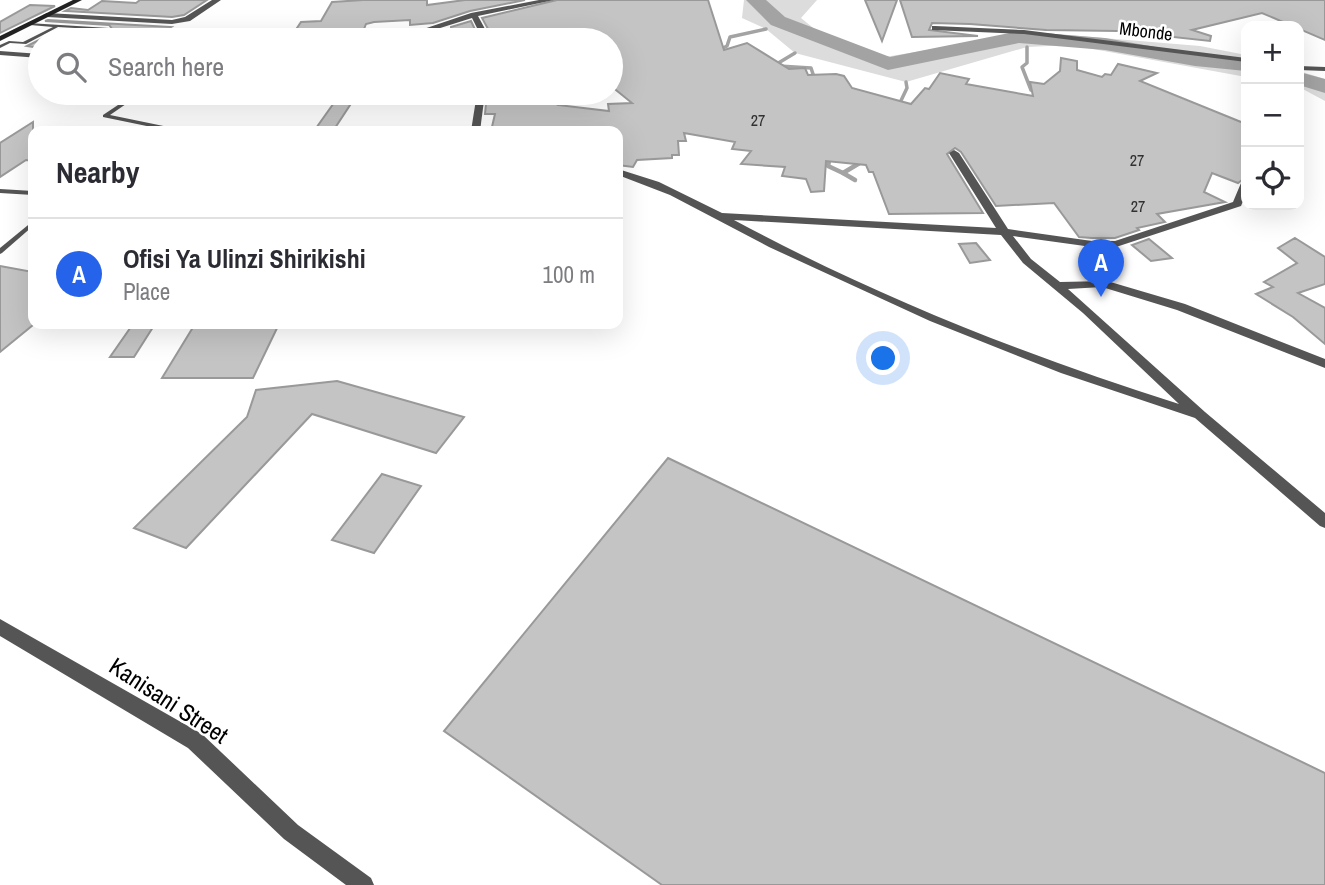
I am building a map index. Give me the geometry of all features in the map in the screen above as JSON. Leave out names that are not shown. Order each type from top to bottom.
[{"type":"main road","points":[[0,39],[76,1]]},
{"type":"street","points":[[65,0],[76,1]]},
{"type":"street","points":[[47,15],[172,22],[187,19],[217,0]]},
{"type":"street","points":[[429,28],[474,15],[550,0]]},
{"type":"street","points":[[474,15],[481,28]]},
{"type":"street","name":"Mbonde","points":[[935,28],[1041,34],[1241,59]]},
{"type":"street","points":[[0,53],[28,55]]},
{"type":"street","points":[[1304,68],[1325,69]]},
{"type":"street","points":[[476,126],[479,105]]},
{"type":"street","points":[[954,153],[1004,232],[1027,261],[1145,361],[1200,415],[1325,522]]},
{"type":"street","points":[[623,173],[958,328],[1095,383],[1200,415]]},
{"type":"street","points":[[719,216],[1004,232],[1062,242],[1116,244],[1237,204],[1241,195]]},
{"type":"street","points":[[1058,286],[1091,283],[1111,285],[1181,307],[1325,364]]},
{"type":"street","name":"Kanisani Street","points":[[0,627],[195,741],[291,832],[364,885]]},
{"type":"lane","points":[[30,24],[92,28]]},
{"type":"lane","points":[[55,28],[59,26]]},
{"type":"lane","points":[[0,47],[9,42],[28,41]]},
{"type":"lane","points":[[121,105],[105,116],[154,126]]},
{"type":"lane","points":[[0,191],[28,192]]},
{"type":"lane","points":[[0,251],[28,227]]},
{"type":"shaded area","points":[[744,0],[817,0],[801,18],[828,40],[885,57],[1000,38],[1067,35],[1200,46],[1241,54],[1241,76],[1071,45],[1027,47],[906,82],[795,53],[766,29],[742,18]]},
{"type":"shaded area","points":[[1304,73],[1325,79],[1325,101],[1304,90]]},
{"type":"building","points":[[140,0],[207,0],[184,15],[172,17],[65,11],[71,8],[88,10],[102,1],[136,3]]},
{"type":"building","points":[[427,0],[427,5],[465,0],[525,0],[470,11],[433,23],[410,25],[410,20],[374,22],[366,24],[364,28],[297,28],[301,22],[321,21],[332,2]]},
{"type":"building","points":[[557,0],[708,0],[724,50],[747,43],[789,69],[805,68],[808,75],[844,76],[852,88],[911,104],[925,88],[929,89],[940,73],[969,79],[966,84],[1033,96],[1030,82],[1044,84],[1060,71],[1061,58],[1077,61],[1077,70],[1102,77],[1105,74],[1111,75],[1118,64],[1157,73],[1140,81],[1241,122],[1241,181],[1238,183],[1212,173],[1204,192],[1225,202],[1157,214],[1165,222],[1137,228],[1139,230],[1115,238],[1092,238],[1079,237],[1054,203],[996,206],[961,152],[955,148],[947,154],[983,213],[889,214],[873,172],[869,172],[866,165],[826,161],[824,191],[811,192],[806,179],[782,176],[785,167],[741,164],[751,151],[732,149],[735,142],[684,133],[686,141],[678,141],[679,155],[672,155],[672,158],[637,160],[633,167],[623,166],[623,126],[492,126],[495,114],[485,114],[486,105],[558,105],[609,111],[608,105],[632,103],[623,96],[623,28],[487,28],[482,18]]},
{"type":"building","points":[[865,0],[897,0],[882,41]]},
{"type":"building","points":[[900,0],[1325,0],[1325,40],[1304,31],[1304,21],[1281,21],[1262,13],[1192,30],[1211,36],[1210,41],[1118,31],[932,23],[929,30],[978,36],[912,37]]},
{"type":"building","points":[[30,5],[55,6],[0,33],[0,22]]},
{"type":"building","points":[[45,21],[171,27],[111,28],[109,25]]},
{"type":"building","points":[[471,21],[474,28],[451,28]]},
{"type":"building","points":[[332,105],[350,105],[336,126],[318,126]]},
{"type":"building","points":[[33,122],[33,126],[28,126],[28,160],[0,177],[0,143]]},
{"type":"building","points":[[1295,238],[1325,257],[1325,284],[1298,293],[1325,308],[1325,344],[1293,317],[1256,294],[1273,287],[1264,282],[1297,263],[1278,248]]},
{"type":"building","points":[[1149,239],[1172,258],[1151,261],[1132,245]]},
{"type":"building","points":[[976,243],[990,260],[970,263],[959,244]]},
{"type":"building","points":[[0,266],[28,271],[28,329],[0,352]]},
{"type":"building","points":[[130,329],[152,329],[134,357],[110,357]]},
{"type":"building","points":[[192,329],[277,329],[253,378],[162,378]]},
{"type":"building","points":[[337,381],[464,417],[436,453],[312,414],[186,548],[134,528],[247,417],[256,390]]},
{"type":"building","points":[[668,458],[1325,773],[1325,885],[662,885],[444,731]]},
{"type":"building","points":[[382,474],[421,486],[374,553],[332,540]]},
{"type":"waterway","points":[[755,0],[778,21],[888,64],[1019,37],[1105,44],[1195,60],[1241,65]]},
{"type":"waterway","points":[[717,51],[727,46],[730,37],[766,29]]},
{"type":"waterway","points":[[1027,47],[1027,63],[1022,67],[1031,90],[1037,92]]},
{"type":"waterway","points":[[775,65],[795,53]]},
{"type":"waterway","points":[[779,66],[811,68],[815,80]]},
{"type":"waterway","points":[[1304,80],[1325,86]]},
{"type":"waterway","points":[[897,109],[907,88],[906,82]]},
{"type":"waterway","points":[[830,155],[828,166],[843,173]]},
{"type":"waterway","points":[[843,173],[863,161]]},
{"type":"waterway","points":[[843,173],[855,180]]},
{"type":"place","name":"Ofisi Ya Ulinzi Shirikishi","points":[[1101,297]]}]
